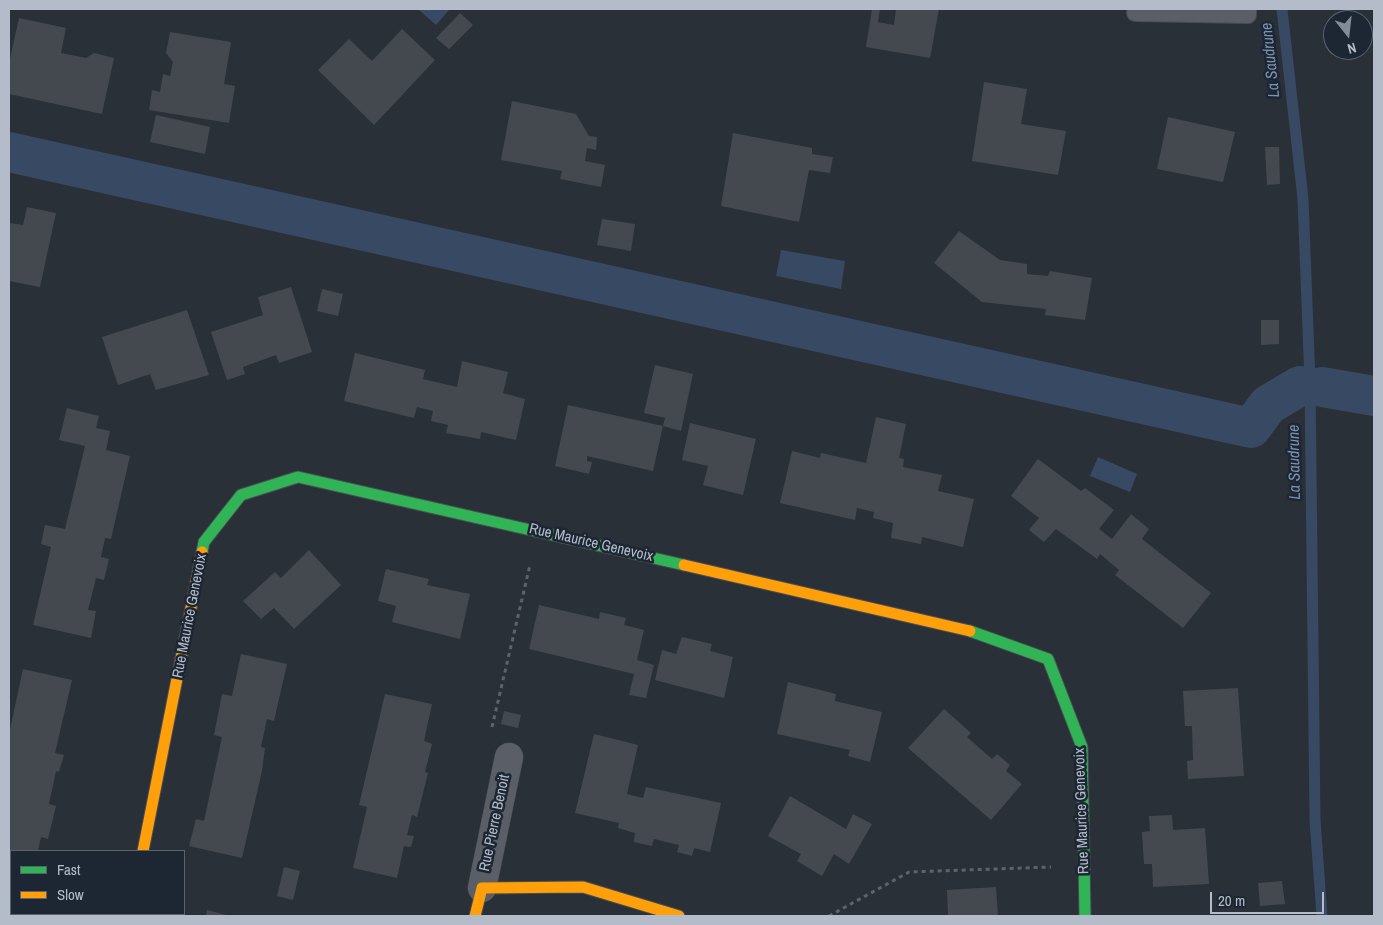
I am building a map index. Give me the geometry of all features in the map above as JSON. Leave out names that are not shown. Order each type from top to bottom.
[{"type":"street","name":"Rue Maurice Genevoix","points":[[143,850],[204,542],[241,495],[298,477],[971,631],[1048,658],[1082,747],[1085,916]]},
{"type":"street","name":"Rue Pierre Benoit","points":[[475,916],[509,757]]},
{"type":"street","name":"Rue Pierre Benoit","points":[[482,888],[583,886],[679,916]]},
{"type":"lane","points":[[1135,13],[1248,15],[1248,9]]},
{"type":"path","points":[[509,757],[488,746],[538,531]]},
{"type":"path","points":[[829,916],[909,872],[1084,865]]},
{"type":"water","points":[[418,9],[450,9],[436,25]]},
{"type":"water","points":[[781,250],[845,261],[841,289],[776,276]]},
{"type":"water","points":[[1098,457],[1137,474],[1130,492],[1090,476]]},
{"type":"building","points":[[872,9],[880,9],[878,22],[894,25],[896,9],[939,9],[930,58],[866,47]]},
{"type":"building","points":[[460,13],[473,25],[449,49],[436,38]]},
{"type":"building","points":[[19,18],[66,28],[61,53],[86,58],[94,53],[114,58],[102,114],[9,94],[9,63]]},
{"type":"building","points":[[402,29],[435,60],[374,125],[318,70],[349,39],[372,61]]},
{"type":"building","points":[[170,32],[231,42],[224,84],[235,86],[229,123],[149,110],[152,90],[160,92],[163,74],[170,76],[173,62],[166,53]]},
{"type":"building","points":[[984,82],[1027,89],[1021,124],[1066,131],[1058,175],[972,161]]},
{"type":"building","points":[[512,101],[576,114],[589,136],[597,137],[596,150],[587,148],[585,161],[605,165],[601,187],[560,179],[562,171],[501,160]]},
{"type":"building","points":[[156,115],[210,127],[205,154],[150,142]]},
{"type":"building","points":[[1168,117],[1235,132],[1223,182],[1157,169]]},
{"type":"building","points":[[733,133],[812,148],[812,154],[833,157],[830,173],[809,170],[799,222],[721,206]]},
{"type":"building","points":[[1265,147],[1279,147],[1280,184],[1267,185]]},
{"type":"building","points":[[27,207],[56,213],[40,287],[9,281],[9,223],[23,225]]},
{"type":"building","points":[[602,219],[635,224],[631,251],[597,245]]},
{"type":"building","points":[[959,231],[1000,260],[1027,264],[1027,274],[1048,276],[1050,271],[1092,278],[1085,320],[1045,315],[1046,309],[982,302],[934,263]]},
{"type":"building","points":[[291,287],[312,352],[279,363],[276,355],[243,367],[245,374],[227,380],[211,332],[263,315],[258,297]]},
{"type":"building","points":[[322,289],[343,294],[338,316],[317,311]]},
{"type":"building","points":[[187,310],[209,375],[156,390],[150,374],[118,385],[102,337]]},
{"type":"building","points":[[1261,320],[1279,320],[1279,344],[1261,345]]},
{"type":"building","points":[[355,353],[425,370],[423,379],[457,387],[462,361],[508,372],[503,393],[525,399],[516,440],[481,432],[480,439],[446,433],[448,425],[431,421],[433,411],[417,407],[414,418],[344,401]]},
{"type":"building","points":[[655,365],[693,374],[681,431],[663,426],[665,418],[644,413]]},
{"type":"building","points":[[568,405],[663,426],[653,471],[587,456],[587,461],[592,462],[589,474],[555,466]]},
{"type":"building","points":[[67,408],[99,416],[96,428],[110,431],[106,450],[130,456],[111,539],[105,538],[101,557],[109,559],[104,580],[96,578],[88,610],[96,611],[91,638],[33,625],[51,547],[41,544],[45,525],[65,529],[85,446],[59,440]]},
{"type":"building","points":[[876,417],[906,424],[899,458],[904,459],[903,467],[942,475],[938,491],[974,499],[963,547],[922,537],[921,544],[891,538],[893,523],[873,518],[874,512],[857,508],[855,520],[780,503],[792,451],[820,458],[821,453],[866,463]]},
{"type":"building","points":[[690,423],[756,439],[743,495],[703,485],[708,466],[682,460]]},
{"type":"building","points":[[1038,459],[1081,491],[1085,488],[1114,510],[1099,529],[1112,539],[1131,514],[1149,529],[1142,539],[1211,593],[1183,628],[1115,575],[1119,570],[1100,554],[1097,559],[1056,529],[1044,542],[1029,530],[1039,518],[1011,496]]},
{"type":"building","points":[[309,550],[341,585],[294,629],[274,608],[261,619],[243,601],[275,572],[281,578]]},
{"type":"building","points":[[386,569],[429,579],[427,585],[470,594],[460,639],[392,622],[396,606],[378,601]]},
{"type":"building","points":[[539,605],[599,619],[600,612],[626,618],[624,625],[644,630],[637,660],[654,665],[646,698],[629,695],[634,674],[529,649]]},
{"type":"building","points":[[682,637],[712,644],[710,651],[733,657],[724,698],[655,680],[662,650],[676,654]]},
{"type":"building","points":[[241,654],[287,664],[274,721],[267,719],[261,747],[265,748],[262,771],[242,858],[189,846],[196,819],[204,821],[222,737],[214,735],[222,694],[232,696]]},
{"type":"building","points":[[23,669],[72,680],[55,753],[64,755],[59,772],[56,771],[49,804],[56,806],[48,839],[41,837],[38,850],[10,850],[10,862],[9,862],[9,734]]},
{"type":"building","points":[[788,682],[836,694],[835,701],[882,712],[870,762],[848,756],[850,750],[777,734]]},
{"type":"building","points":[[1238,688],[1244,776],[1188,779],[1187,761],[1193,760],[1192,726],[1185,726],[1183,691]]},
{"type":"building","points":[[385,694],[432,704],[424,741],[432,744],[425,772],[428,773],[417,817],[412,815],[407,835],[414,836],[411,847],[404,846],[397,878],[353,868],[367,807],[359,805]]},
{"type":"building","points":[[944,709],[971,733],[967,737],[992,759],[997,754],[1010,765],[1006,771],[1022,784],[991,820],[908,748]]},
{"type":"building","points":[[504,711],[521,715],[518,728],[501,724]]},
{"type":"building","points":[[594,734],[638,745],[627,794],[643,798],[646,787],[721,803],[710,852],[694,848],[692,856],[677,852],[679,845],[654,839],[652,846],[634,842],[635,833],[618,828],[619,823],[575,813]]},
{"type":"building","points":[[790,796],[846,829],[853,814],[872,824],[849,864],[834,854],[822,876],[797,861],[801,854],[768,836]]},
{"type":"building","points":[[1172,815],[1173,830],[1205,828],[1209,884],[1153,887],[1152,864],[1144,864],[1142,832],[1150,831],[1149,816]]},
{"type":"building","points":[[284,867],[300,871],[293,900],[277,896]]},
{"type":"building","points":[[1282,881],[1285,904],[1260,906],[1258,883]]},
{"type":"building","points":[[996,887],[998,916],[948,916],[947,890]]},
{"type":"building","points":[[207,910],[230,916],[206,916]]},
{"type":"waterway","name":"La Saudrune","points":[[1282,9],[1303,199],[1310,382],[1315,820],[1322,916]]},
{"type":"waterway","points":[[9,152],[1251,428],[1268,405],[1300,386]]},
{"type":"waterway","points":[[1322,387],[1374,396]]},
{"type":"traffic: fast","points":[[202,552],[204,542],[241,495],[298,477],[684,565]]},
{"type":"traffic: fast","points":[[970,631],[1048,659],[1082,747],[1085,916]]},
{"type":"traffic: slow","points":[[143,850],[202,552]]},
{"type":"traffic: slow","points":[[684,565],[970,631]]},
{"type":"traffic: slow","points":[[475,916],[482,888],[583,887],[679,916]]}]
